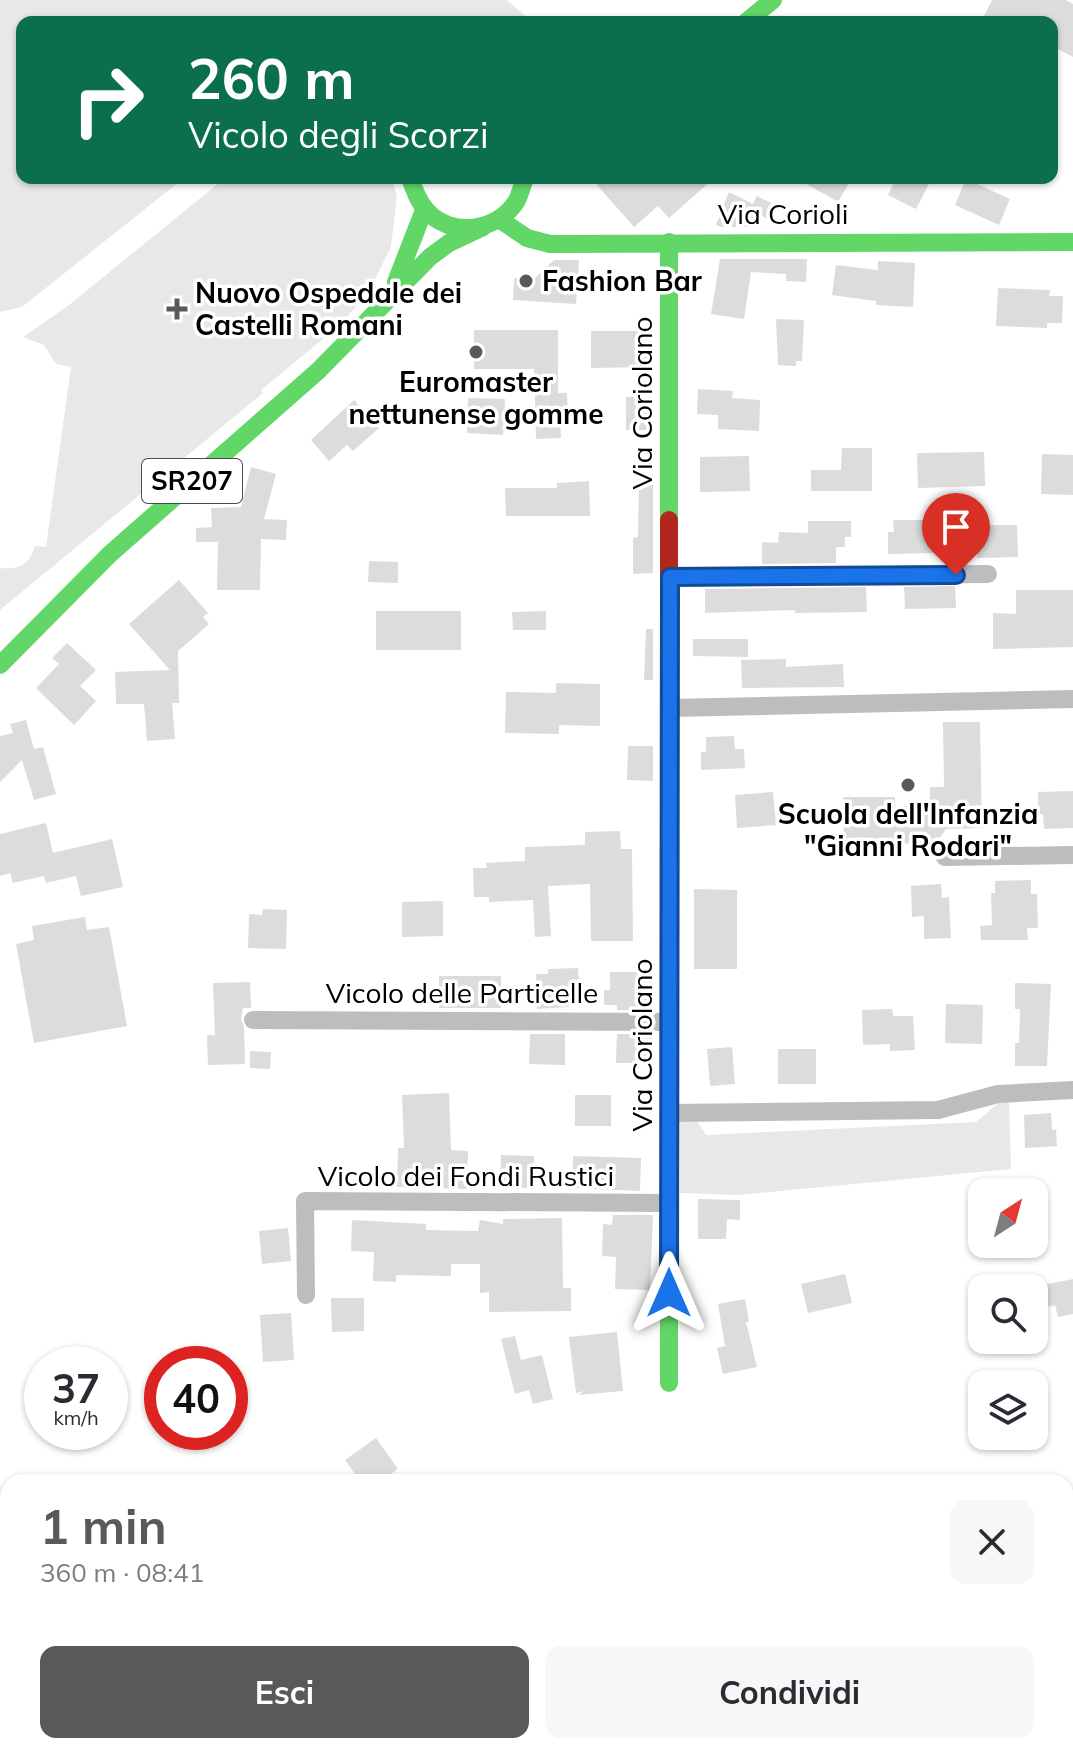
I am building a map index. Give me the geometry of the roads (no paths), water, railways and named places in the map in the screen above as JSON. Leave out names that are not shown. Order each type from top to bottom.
[{"type":"street","points":[[753,16],[773,0]]},
{"type":"street","points":[[411,184],[424,210],[436,220],[451,227],[467,229],[491,223]]},
{"type":"street","name":"SR207","points":[[0,665],[110,554],[278,408],[430,257],[512,208],[523,186]]},
{"type":"street","name":"SR207","points":[[388,302],[424,210]]},
{"type":"street","name":"Via Corioli","points":[[491,223],[544,244],[1073,242]]},
{"type":"street","name":"Via Coriolano","points":[[669,242],[669,1383]]},
{"type":"street","points":[[670,577],[988,574]]},
{"type":"street","points":[[671,708],[1073,699]]},
{"type":"street","points":[[945,857],[1073,855]]},
{"type":"street","name":"Vicolo delle Particelle","points":[[253,1020],[670,1022]]},
{"type":"street","points":[[670,1113],[938,1110],[998,1094],[1073,1090]]},
{"type":"street","name":"Vicolo dei Fondi Rustici","points":[[306,1295],[305,1201],[669,1203]]},
{"type":"place","name":"Fashion Bar","points":[[526,281]]},
{"type":"place","name":"Nuovo Ospedale dei Castelli Romani","points":[[177,309]]},
{"type":"place","name":"Euromaster nettunense gomme","points":[[476,352]]},
{"type":"place","name":"Scuola dell'Infanzia \"Gianni Rodari\"","points":[[908,785]]}]
